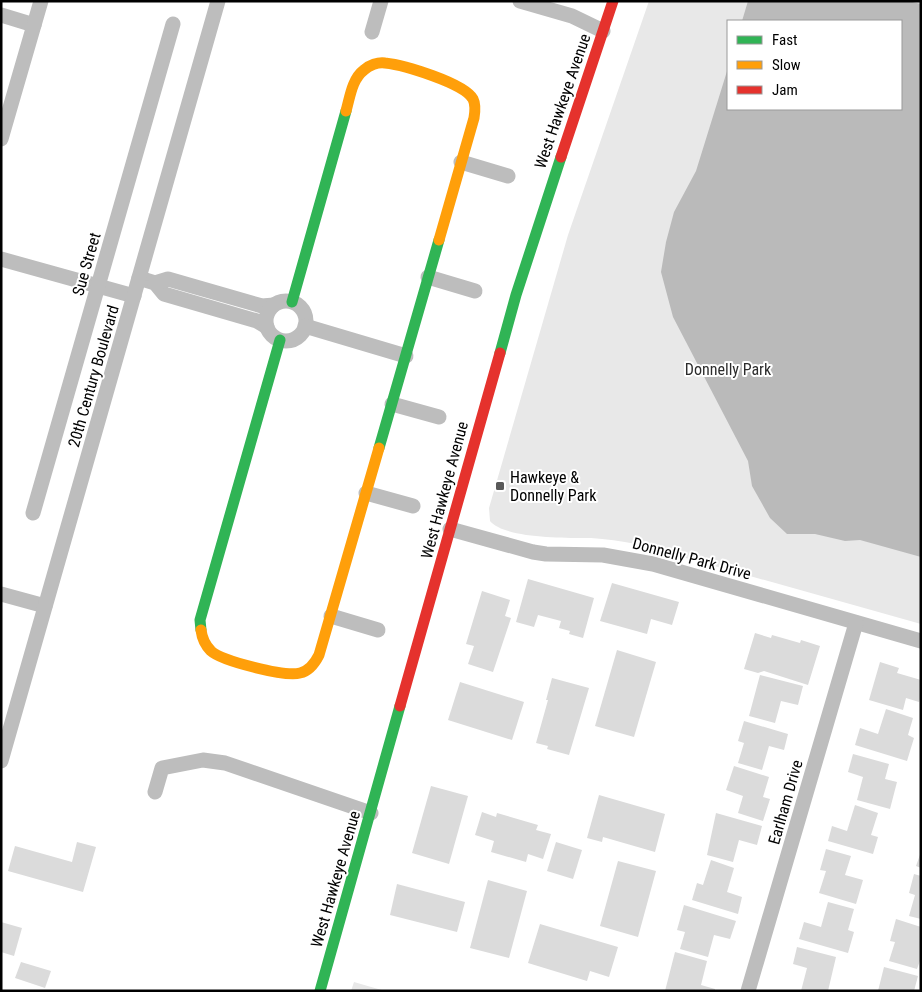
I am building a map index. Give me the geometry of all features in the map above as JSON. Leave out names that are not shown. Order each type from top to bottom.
[{"type":"street","points":[[1,139],[41,1]]},
{"type":"street","name":"20th Century Boulevard","points":[[1,761],[5,737],[45,606],[218,1]]},
{"type":"street","points":[[372,32],[381,1]]},
{"type":"street","points":[[520,1],[572,16],[603,32]]},
{"type":"street","name":"West Hawkeye Avenue","points":[[320,991],[516,295],[613,1]]},
{"type":"street","points":[[1,15],[34,25]]},
{"type":"street","name":"Sue Street","points":[[33,514],[173,24]]},
{"type":"street","points":[[280,340],[200,620],[200,632],[204,643],[212,652],[222,657],[284,674],[296,674],[306,671],[320,655],[406,356],[475,109],[471,98],[464,89],[453,83],[385,63],[374,63],[366,67],[359,74],[354,82],[292,302]]},
{"type":"street","points":[[461,162],[508,176]]},
{"type":"street","points":[[1,259],[134,296]]},
{"type":"street","points":[[428,277],[475,291]]},
{"type":"street","points":[[139,278],[155,283],[164,294],[257,321],[267,328],[274,337],[280,340],[292,340],[302,332],[306,320],[302,308],[292,302],[279,302],[266,315],[267,328]]},
{"type":"street","points":[[155,283],[168,279],[262,306],[274,305]]},
{"type":"street","points":[[305,326],[406,356]]},
{"type":"street","points":[[392,404],[439,417]]},
{"type":"street","points":[[366,493],[413,506]]},
{"type":"street","name":"Donnelly Park Drive","points":[[450,529],[533,552],[603,555],[653,564],[921,641]]},
{"type":"street","points":[[1,594],[45,606]]},
{"type":"street","points":[[331,616],[378,630]]},
{"type":"street","name":"Earlham Drive","points":[[748,991],[856,623]]},
{"type":"street","points":[[155,792],[162,768],[202,760],[225,763],[371,812]]},
{"type":"green space","name":"Donnelly Park","points":[[649,1],[921,1],[921,624],[636,544],[597,538],[538,536],[509,531],[498,527],[490,521],[489,508],[568,235]]},
{"type":"green space","points":[[354,982],[385,991],[351,991]]},
{"type":"shaded area","points":[[748,1],[908,1],[921,4],[921,557],[860,540],[845,541],[815,534],[787,534],[770,518],[752,486],[748,461],[673,317],[661,272],[666,242],[674,212],[696,171],[727,71],[727,110],[902,110],[902,20],[742,20]]},
{"type":"building","points":[[528,579],[594,598],[583,638],[569,634],[570,631],[559,628],[561,621],[538,615],[534,627],[516,622]]},
{"type":"building","points":[[612,583],[679,602],[672,625],[651,619],[647,634],[600,621]]},
{"type":"building","points":[[482,591],[510,600],[505,616],[511,618],[493,672],[468,664],[474,646],[466,644]]},
{"type":"building","points":[[755,633],[771,638],[772,635],[800,643],[801,640],[820,646],[808,685],[764,671],[758,673],[744,669]]},
{"type":"building","points":[[617,650],[656,662],[634,737],[595,726]]},
{"type":"building","points":[[880,662],[899,668],[897,673],[921,680],[919,702],[906,698],[903,710],[869,700]]},
{"type":"building","points":[[760,675],[803,686],[798,705],[781,701],[775,723],[749,716]]},
{"type":"building","points":[[552,678],[589,688],[569,755],[547,749],[548,746],[536,743]]},
{"type":"building","points":[[460,682],[524,702],[512,740],[448,720]]},
{"type":"building","points":[[886,709],[913,718],[908,735],[914,738],[907,761],[855,745],[860,728],[878,734]]},
{"type":"building","points":[[744,721],[788,734],[784,750],[769,746],[762,770],[738,763],[744,743],[738,741]]},
{"type":"building","points":[[853,754],[889,764],[885,779],[897,782],[890,809],[857,800],[863,777],[848,772]]},
{"type":"building","points":[[734,766],[769,777],[763,797],[770,799],[763,821],[738,813],[743,796],[726,790]]},
{"type":"building","points":[[431,786],[468,796],[449,864],[412,853]]},
{"type":"building","points":[[599,795],[665,814],[655,852],[603,837],[602,842],[587,838]]},
{"type":"building","points":[[855,805],[878,813],[871,835],[878,837],[873,854],[828,841],[832,826],[847,831]]},
{"type":"building","points":[[482,812],[496,817],[497,813],[538,825],[536,830],[551,834],[543,859],[528,854],[526,862],[491,852],[494,841],[475,835]]},
{"type":"building","points":[[716,813],[762,826],[757,845],[739,840],[733,862],[707,855]]},
{"type":"building","points":[[77,842],[96,847],[83,892],[8,871],[15,846],[72,862]]},
{"type":"building","points":[[556,842],[582,850],[573,879],[547,871]]},
{"type":"building","points":[[826,849],[851,856],[845,875],[863,880],[856,904],[819,893],[826,871],[820,870]]},
{"type":"building","points":[[921,852],[921,868],[916,866]]},
{"type":"building","points":[[711,860],[734,868],[727,892],[742,897],[738,914],[692,900],[697,883],[703,885]]},
{"type":"building","points":[[618,861],[656,871],[638,937],[600,926]]},
{"type":"building","points":[[914,874],[921,876],[921,919],[909,916],[915,895],[909,893]]},
{"type":"building","points":[[488,880],[527,891],[509,958],[470,948]]},
{"type":"building","points":[[397,884],[465,902],[457,932],[390,915]]},
{"type":"building","points":[[828,902],[854,909],[848,930],[854,932],[848,953],[799,939],[804,922],[821,927]]},
{"type":"building","points":[[684,905],[736,921],[730,939],[714,935],[708,957],[680,949],[685,932],[677,930]]},
{"type":"building","points":[[896,919],[921,927],[921,958],[917,969],[889,961],[895,942],[890,941]]},
{"type":"building","points":[[1,922],[22,928],[14,956],[1,952]]},
{"type":"building","points":[[540,924],[618,947],[609,977],[590,971],[587,981],[528,963]]},
{"type":"building","points":[[797,947],[836,957],[828,991],[801,991],[807,968],[793,964]]},
{"type":"building","points":[[675,952],[707,961],[701,985],[715,989],[715,991],[665,991]]},
{"type":"building","points":[[21,962],[51,971],[45,988],[15,978]]},
{"type":"building","points":[[884,967],[918,976],[914,991],[878,991]]},
{"type":"traffic: fast","points":[[292,302],[346,111]]},
{"type":"traffic: fast","points":[[500,353],[516,295],[561,157]]},
{"type":"traffic: fast","points":[[379,448],[439,240]]},
{"type":"traffic: fast","points":[[201,630],[200,620],[280,340]]},
{"type":"traffic: fast","points":[[320,991],[400,706]]},
{"type":"traffic: slow","points":[[346,111],[357,78],[366,68],[379,63],[406,67],[433,76],[458,87],[473,99],[475,106],[474,118],[439,240]]},
{"type":"traffic: slow","points":[[201,630],[204,641],[211,651],[240,663],[292,674],[303,672],[316,661],[379,448]]},
{"type":"traffic: jam","points":[[561,157],[613,1]]},
{"type":"traffic: jam","points":[[400,706],[500,353]]},
{"type":"place","name":"Hawkeye & Donnelly Park","points":[[500,486]]}]
